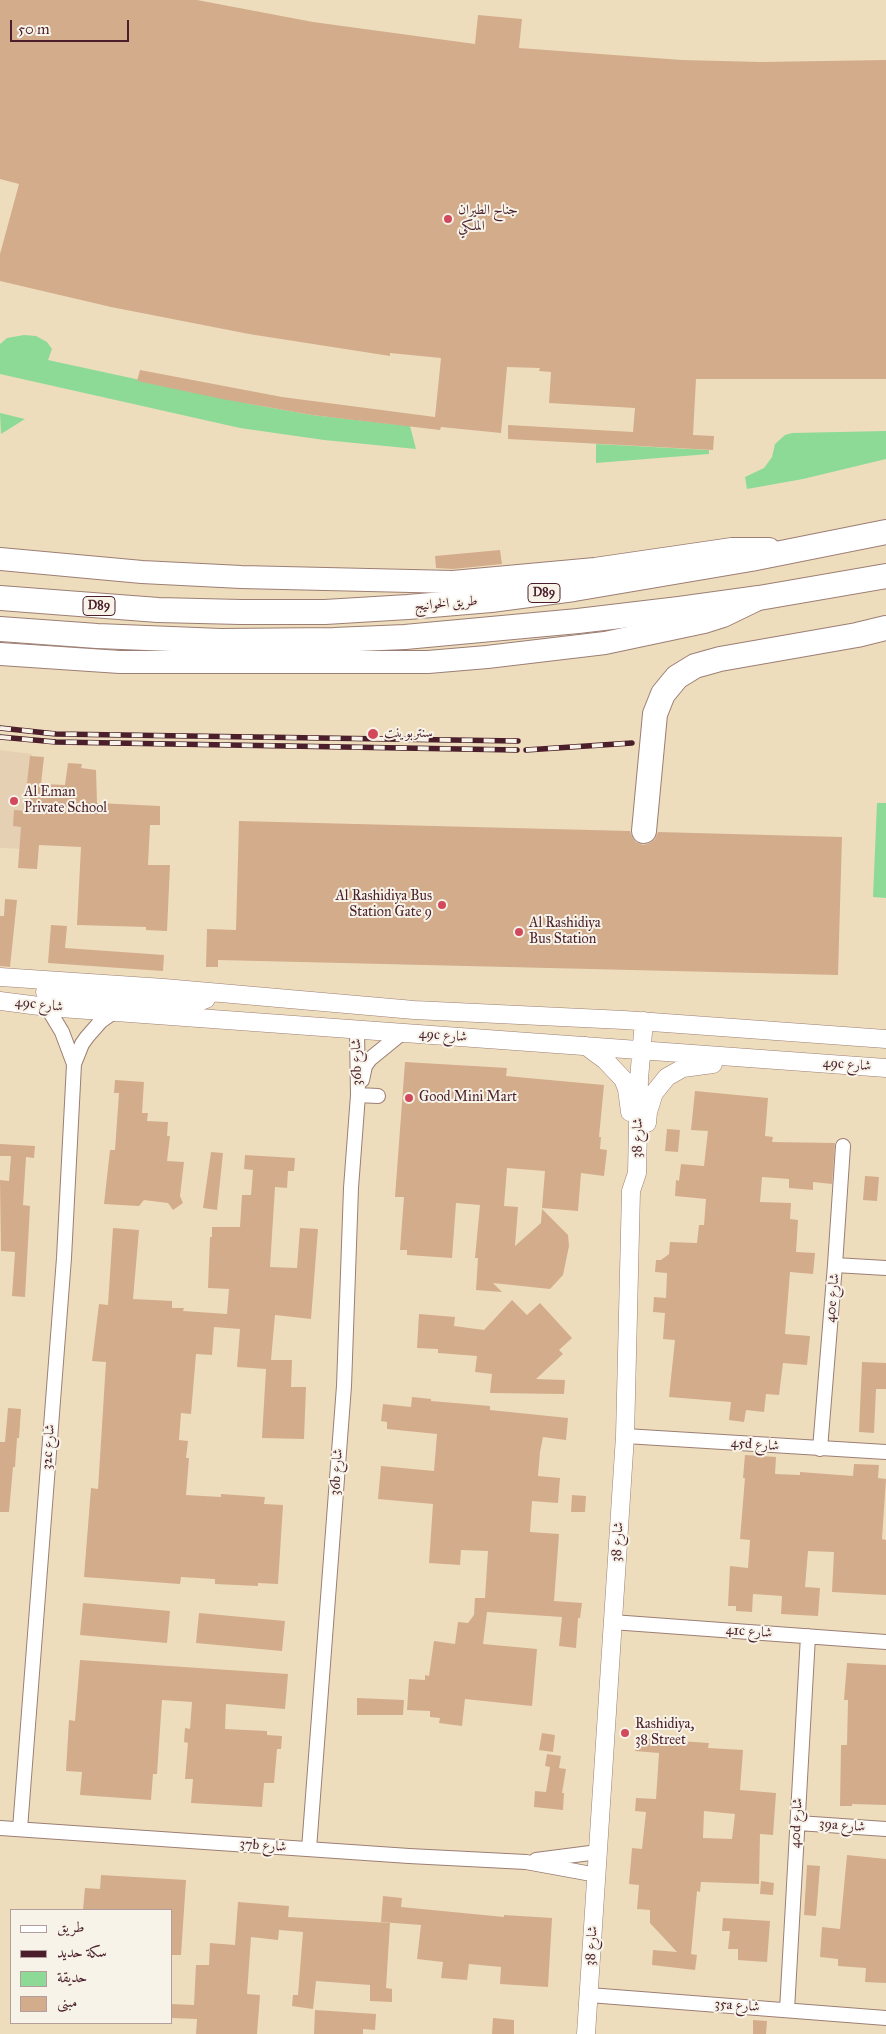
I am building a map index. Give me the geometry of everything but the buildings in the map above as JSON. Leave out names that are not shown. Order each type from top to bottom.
[{"type":"highway","name":"طريق الخوانيج","points":[[0,598],[198,611],[324,612],[408,608],[491,600],[643,578],[789,552],[886,532]]},
{"type":"highway","name":"D89","points":[[0,629],[196,640],[272,642],[414,636],[587,620],[759,598],[886,576]]},
{"type":"highway","points":[[644,832],[655,714],[658,703],[669,685],[685,671],[720,659],[857,635],[886,628]]},
{"type":"main road","points":[[0,559],[142,572],[415,582],[489,580],[557,574],[732,549],[770,549],[789,552]]},
{"type":"main road","points":[[0,654],[120,662],[368,662],[448,660],[605,643],[684,627],[723,616],[759,598]]},
{"type":"street","name":"49c شارع","points":[[0,977],[414,1010],[644,1021],[886,1039]]},
{"type":"street","points":[[0,989],[180,1002],[198,1002],[214,993]]},
{"type":"street","name":"49c شارع","points":[[0,1001],[47,1007],[886,1068]]},
{"type":"street","name":"32c شارع","points":[[47,1007],[62,1032],[74,1064]]},
{"type":"street","points":[[357,1029],[372,1015],[414,1010]]},
{"type":"street","name":"32c شارع","points":[[20,1829],[64,1258],[74,1064],[87,1037],[114,1012]]},
{"type":"street","name":"شارع 38","points":[[586,2034],[625,1436],[631,1191],[637,1173],[644,1021]]},
{"type":"street","name":"36b شارع","points":[[309,1849],[344,1386],[351,1188],[358,1095],[357,1029]]},
{"type":"street","name":"36b شارع","points":[[358,1095],[365,1066],[370,1059],[402,1032]]},
{"type":"street","points":[[585,1046],[598,1053],[614,1067],[627,1089],[629,1101],[628,1169],[631,1191]]},
{"type":"street","points":[[631,1191],[641,1181],[646,1171],[648,1112],[654,1093],[660,1084],[674,1071],[716,1064],[735,1057]]},
{"type":"street","points":[[358,1095],[378,1096]]},
{"type":"street","name":"40e شارع","points":[[820,1449],[835,1265],[842,1146]]},
{"type":"street","points":[[835,1265],[886,1268]]},
{"type":"street","name":"45d شارع","points":[[625,1436],[886,1452]]},
{"type":"street","name":"41c شارع","points":[[612,1622],[886,1642]]},
{"type":"street","name":"40d شارع","points":[[787,2010],[808,1636]]},
{"type":"street","name":"39a شارع","points":[[798,1823],[886,1829]]},
{"type":"street","name":"37b شارع","points":[[0,1828],[526,1862],[596,1875]]},
{"type":"street","name":"37b شارع","points":[[526,1862],[598,1852]]},
{"type":"street","name":"35a شارع","points":[[588,1995],[886,2018]]},
{"type":"shaded area","name":"Al Eman Private School","points":[[0,750],[32,754],[25,849],[0,848]]},
{"type":"green space","points":[[24,335],[36,336],[47,342],[52,349],[48,360],[256,405],[312,415],[410,426],[416,449],[324,440],[240,428],[0,374],[0,344],[7,338]]},
{"type":"green space","points":[[0,413],[25,419],[1,434]]},
{"type":"green space","points":[[886,431],[886,459],[803,479],[747,489],[745,477],[764,468],[772,457],[775,444],[785,435],[792,433]]},
{"type":"green space","points":[[596,444],[709,450],[709,454],[596,463]]},
{"type":"green space","points":[[877,803],[886,803],[886,898],[873,897]]},
{"type":"railway","points":[[0,728],[56,734],[518,741]]},
{"type":"railway","points":[[0,737],[56,742],[517,750]]},
{"type":"railway","points":[[526,750],[632,743]]},
{"type":"place","name":"جناح الطيران الملكي","points":[[448,219]]},
{"type":"place","name":"سنتربوينت","points":[[373,734]]},
{"type":"place","name":"Al Eman Private School","points":[[14,801]]},
{"type":"place","name":"Al Rashidiya Bus Station Gate 9","points":[[442,905]]},
{"type":"place","name":"Al Rashidiya Bus Station","points":[[519,932]]},
{"type":"place","name":"Good Mini Mart","points":[[409,1098]]},
{"type":"place","name":"Rashidiya, 38 Street","points":[[625,1733]]}]
